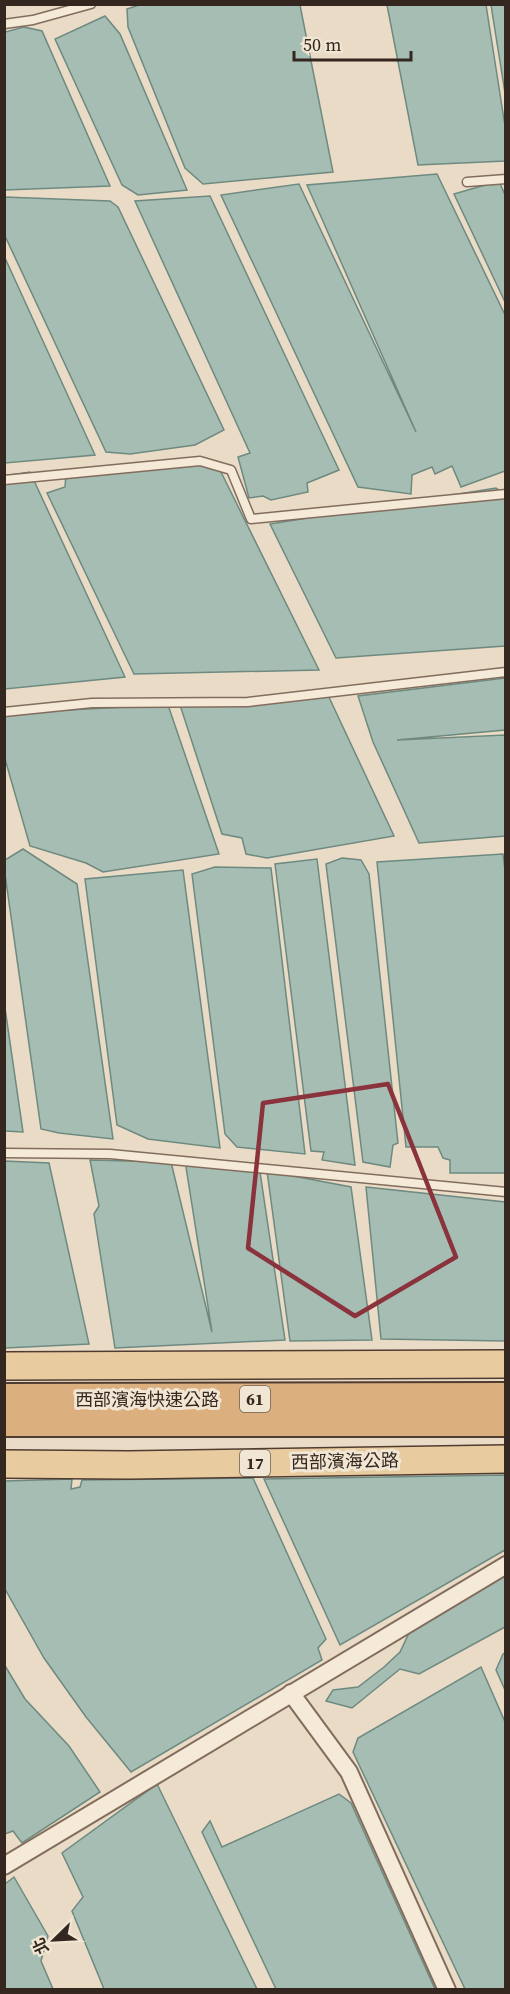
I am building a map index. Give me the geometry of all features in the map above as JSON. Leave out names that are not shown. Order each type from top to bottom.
[{"type":"highway","name":"西部濱海快速公路","points":[[4,1398],[506,1397]]},
{"type":"highway","name":"西部濱海快速公路","points":[[4,1422],[506,1422]]},
{"type":"main road","points":[[4,1366],[506,1364]]},
{"type":"main road","name":"西部濱海公路","points":[[4,1464],[129,1465],[506,1459]]},
{"type":"street","points":[[4,1866],[506,1565]]},
{"type":"street","points":[[291,1693],[349,1772],[447,1989]]},
{"type":"lane","points":[[4,24],[33,20],[91,4]]},
{"type":"lane","points":[[467,182],[506,179]]},
{"type":"lane","points":[[4,480],[200,461],[231,470],[251,519],[506,494]]},
{"type":"lane","points":[[4,712],[92,703],[248,702],[506,672]]},
{"type":"lane","points":[[4,1153],[110,1154],[506,1192]]},
{"type":"highlighted area","points":[[388,1084],[456,1257],[355,1316],[248,1248],[263,1103]]},
{"type":"shaded area","points":[[142,4],[300,5],[333,172],[203,184],[185,168],[128,27],[127,9]]},
{"type":"shaded area","points":[[387,5],[486,5],[505,126],[505,161],[418,165]]},
{"type":"shaded area","points":[[491,5],[505,5],[505,93]]},
{"type":"shaded area","points":[[105,16],[120,34],[187,190],[138,195],[122,185],[55,39]]},
{"type":"shaded area","points":[[24,27],[42,31],[110,186],[5,190],[5,32]]},
{"type":"shaded area","points":[[437,174],[505,315],[505,471],[461,487],[452,466],[435,474],[432,467],[412,475],[411,494],[358,487],[221,195],[299,184],[416,432],[307,185]]},
{"type":"shaded area","points":[[499,181],[505,195],[505,302],[454,194]]},
{"type":"shaded area","points":[[210,196],[339,470],[307,483],[308,492],[271,500],[263,496],[249,498],[238,457],[250,453],[135,201]]},
{"type":"shaded area","points":[[4,197],[110,201],[118,207],[224,430],[195,445],[130,454],[106,452],[5,236]]},
{"type":"shaded area","points":[[5,258],[95,455],[5,463]]},
{"type":"shaded area","points":[[203,458],[219,468],[319,670],[134,674],[47,493],[65,487],[66,474]]},
{"type":"shaded area","points":[[30,472],[125,677],[5,689],[4,476]]},
{"type":"shaded area","points":[[496,488],[505,494],[505,646],[336,658],[270,524]]},
{"type":"shaded area","points":[[505,678],[505,730],[397,740],[505,735],[505,836],[419,843],[373,742],[358,696]]},
{"type":"shaded area","points":[[327,693],[394,836],[267,858],[246,854],[242,838],[222,834],[179,702]]},
{"type":"shaded area","points":[[168,705],[219,854],[103,872],[86,863],[30,846],[5,759],[5,713]]},
{"type":"shaded area","points":[[23,849],[77,884],[113,1139],[41,1129],[4,867],[5,860]]},
{"type":"shaded area","points":[[503,854],[506,879],[505,1173],[450,1173],[450,1160],[443,1158],[438,1147],[406,1147],[377,862]]},
{"type":"shaded area","points":[[342,858],[361,860],[369,874],[398,1143],[393,1145],[390,1167],[363,1162],[326,864]]},
{"type":"shaded area","points":[[317,859],[355,1165],[322,1160],[324,1152],[311,1151],[275,864]]},
{"type":"shaded area","points":[[215,867],[271,868],[305,1154],[237,1147],[225,1134],[192,874]]},
{"type":"shaded area","points":[[183,870],[220,1148],[148,1139],[117,1125],[85,879]]},
{"type":"shaded area","points":[[5,1008],[23,1132],[5,1131]]},
{"type":"shaded area","points":[[90,1160],[171,1162],[212,1332],[186,1167],[191,1162],[260,1172],[285,1340],[115,1348],[94,1214],[99,1206]]},
{"type":"shaded area","points":[[5,1161],[49,1163],[89,1344],[5,1348]]},
{"type":"shaded area","points":[[267,1171],[351,1187],[372,1340],[290,1341]]},
{"type":"shaded area","points":[[366,1187],[505,1202],[505,1341],[381,1339]]},
{"type":"shaded area","points":[[505,1475],[505,1550],[340,1645],[264,1479]]},
{"type":"shaded area","points":[[253,1478],[326,1639],[318,1648],[322,1660],[131,1772],[86,1717],[44,1658],[5,1589],[5,1481],[72,1479],[71,1489],[80,1487],[82,1480]]},
{"type":"shaded area","points":[[505,1575],[505,1627],[419,1674],[400,1669],[352,1708],[326,1701],[333,1690],[358,1687],[384,1667],[400,1652],[409,1633]]},
{"type":"shaded area","points":[[505,1653],[505,1690],[496,1670]]},
{"type":"shaded area","points":[[4,1664],[25,1699],[69,1746],[100,1792],[22,1843],[13,1831],[5,1834]]},
{"type":"shaded area","points":[[481,1667],[505,1722],[505,1989],[465,1989],[353,1752],[358,1738]]},
{"type":"shaded area","points":[[157,1784],[257,1989],[104,1989],[72,1911],[83,1897],[62,1853]]},
{"type":"shaded area","points":[[339,1794],[351,1803],[435,1989],[276,1989],[202,1832],[210,1821],[222,1847]]},
{"type":"shaded area","points":[[14,1877],[48,1936],[41,1961],[53,1989],[5,1989],[5,1884]]}]
